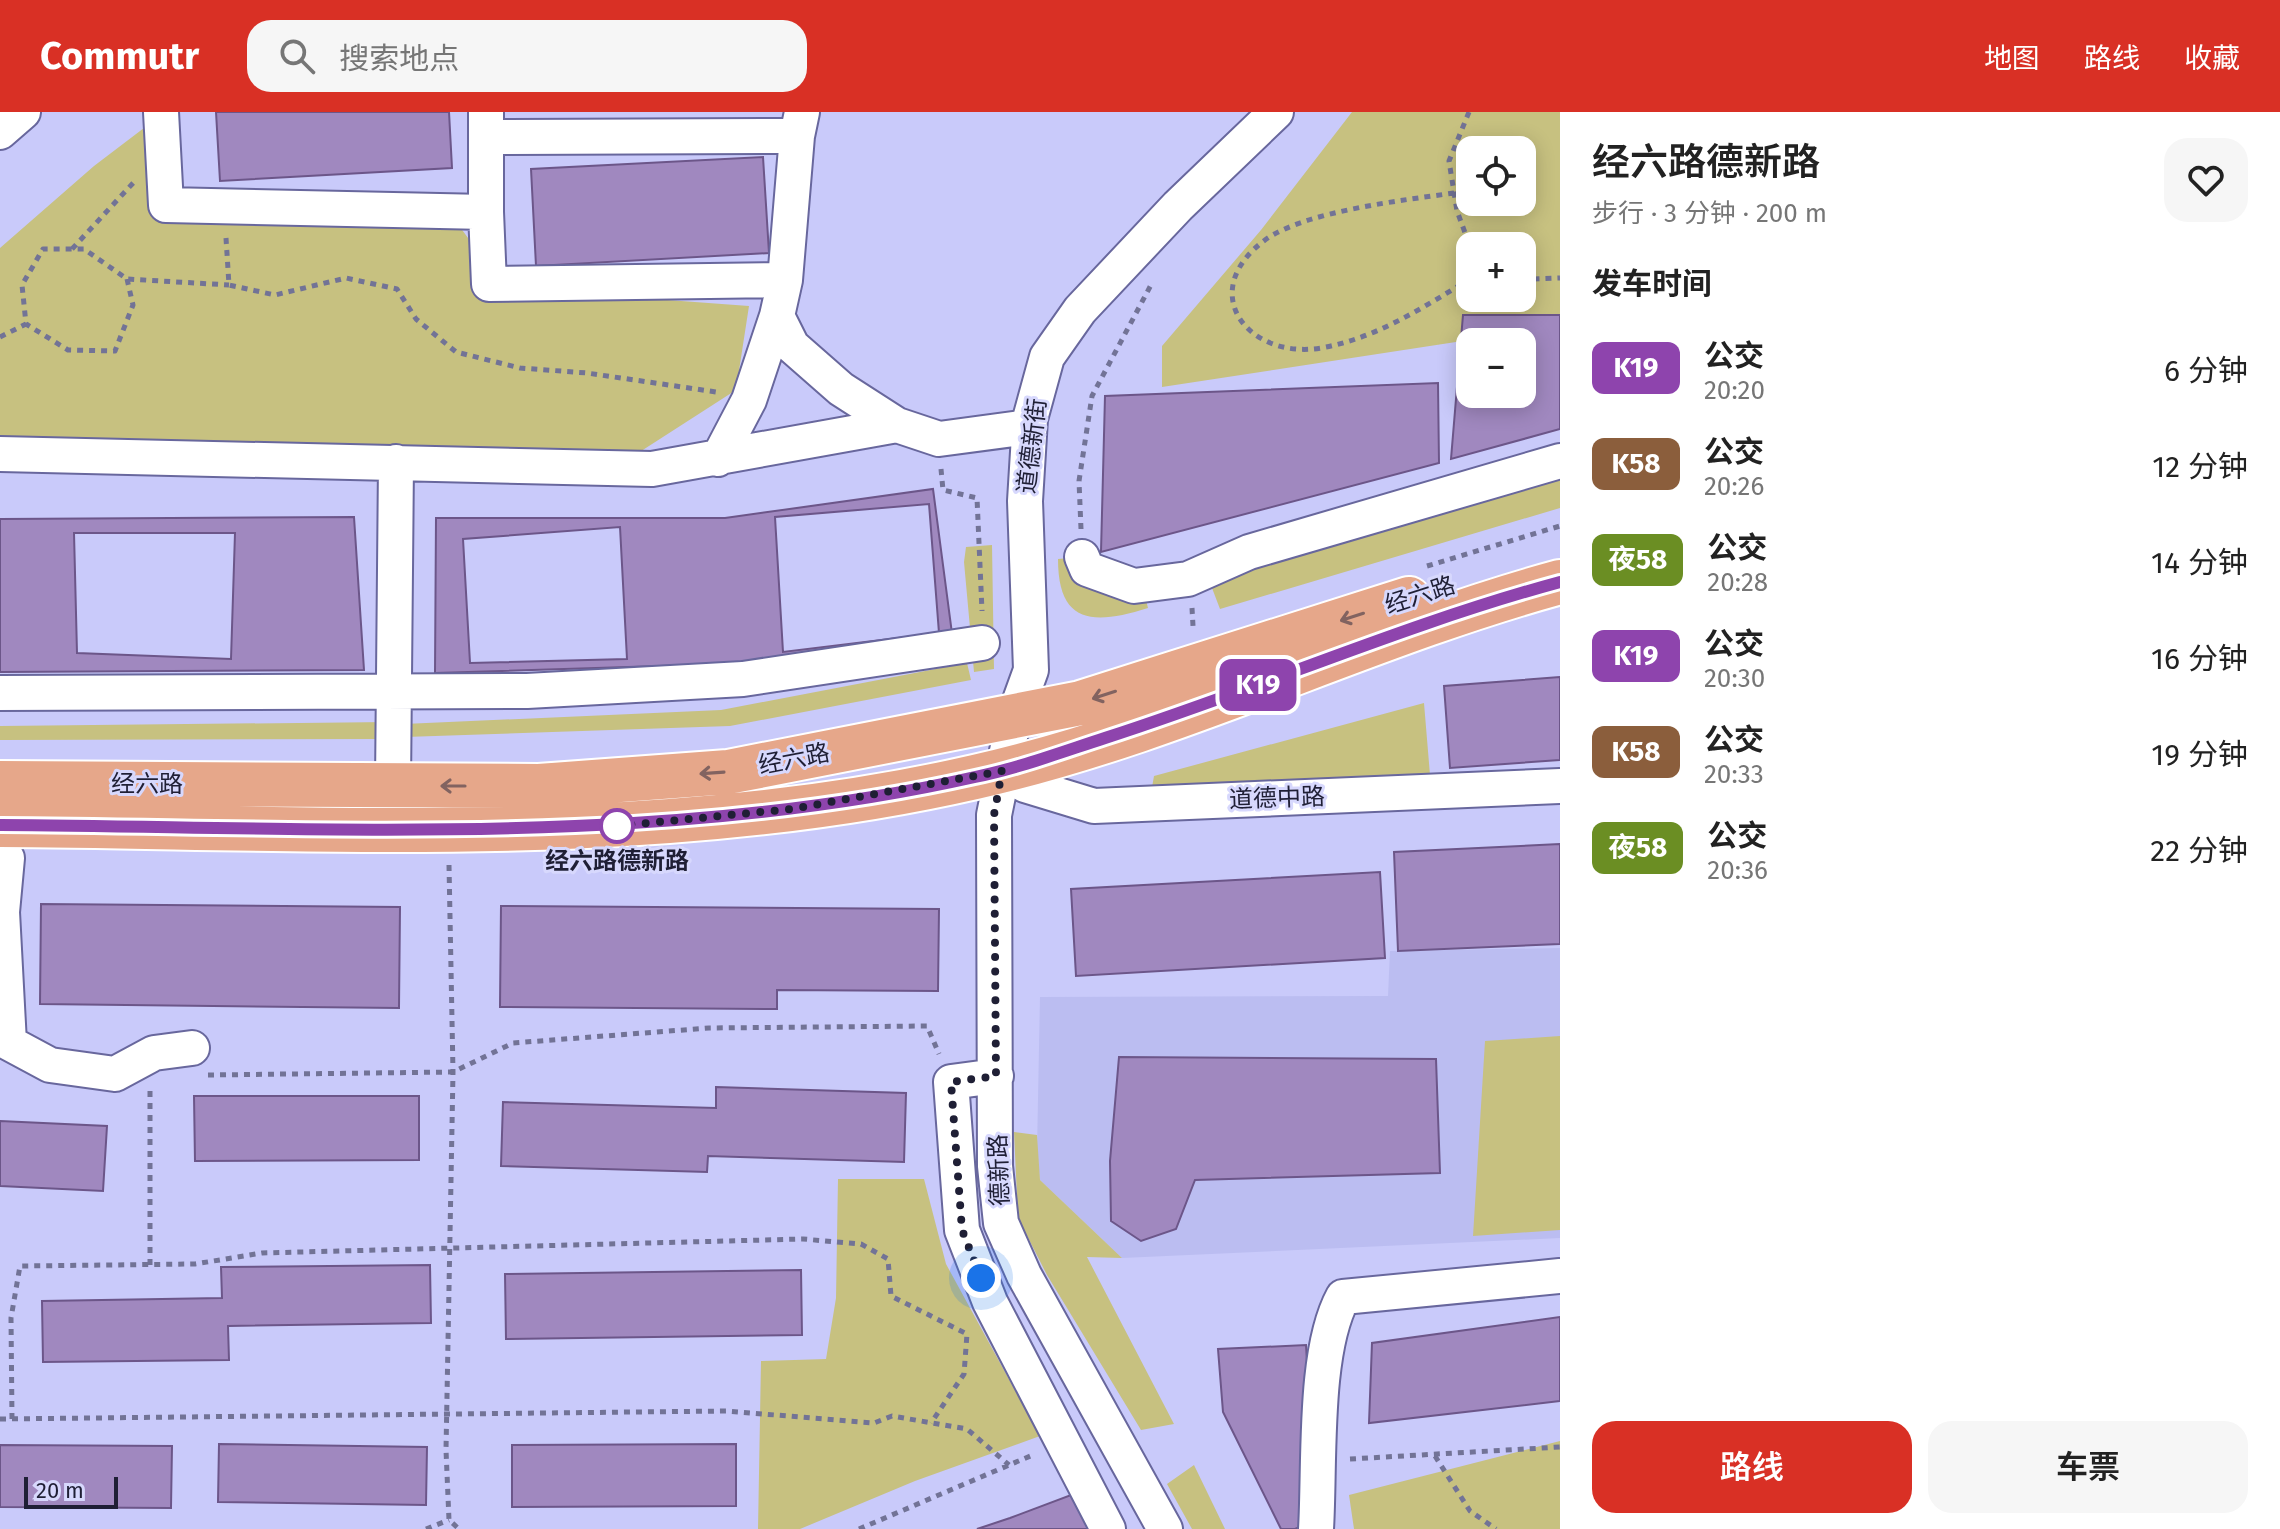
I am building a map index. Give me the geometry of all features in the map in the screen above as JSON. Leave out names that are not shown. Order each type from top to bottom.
[{"type":"main road","name":"经六路","points":[[0,783],[539,786],[728,772],[1081,703],[1560,551]]},
{"type":"main road","name":"经六路","points":[[4,841],[624,826],[792,809],[1002,771],[1188,712],[1378,640],[1560,582]]},
{"type":"street","points":[[0,132],[23,112]]},
{"type":"street","points":[[161,112],[166,205],[223,209],[486,212]]},
{"type":"street","name":"道德新街","points":[[1002,771],[1014,717],[1031,670],[1025,501],[1029,427],[1047,357],[1080,310],[1178,206],[1276,112]]},
{"type":"street","points":[[718,459],[749,400],[777,316],[785,280],[800,124],[486,124],[489,284],[785,280]]},
{"type":"street","points":[[777,316],[792,346],[841,389],[897,425],[939,439],[1029,427]]},
{"type":"street","points":[[0,454],[652,469],[897,425]]},
{"type":"street","points":[[1082,557],[1087,569],[1134,586],[1188,579],[1249,552],[1560,461]]},
{"type":"street","points":[[393,785],[396,462]]},
{"type":"street","points":[[0,693],[527,691],[743,679],[982,643]]},
{"type":"street","name":"道德中路","points":[[1002,771],[1025,785],[1094,806],[1560,786]]},
{"type":"street","name":"德新路","points":[[1002,771],[994,815],[995,1166],[1001,1223],[1024,1275],[1165,1529]]},
{"type":"street","points":[[4,841],[2,912],[9,1043],[50,1065],[115,1074],[154,1053],[193,1061]]},
{"type":"street","points":[[996,1076],[951,1082],[962,1230],[990,1302],[1108,1529]]},
{"type":"street","points":[[1316,1529],[1330,1332],[1332,1318],[1343,1297],[1560,1276]]},
{"type":"path","points":[[1466,232],[1454,193],[1449,161],[1469,112]]},
{"type":"path","points":[[72,249],[133,182],[164,160]]},
{"type":"path","points":[[1454,193],[1341,213],[1267,239],[1247,257],[1233,279],[1233,300],[1240,324],[1256,337],[1297,349],[1319,348],[1367,338],[1456,287]]},
{"type":"path","points":[[223,209],[229,285]]},
{"type":"path","points":[[26,324],[22,285],[43,249],[84,249],[127,279],[229,285],[275,295],[346,278],[397,289],[416,319],[456,352],[520,368],[684,385],[749,400]]},
{"type":"path","points":[[1082,557],[1079,481],[1092,396],[1158,271]]},
{"type":"path","points":[[1536,279],[1560,278]]},
{"type":"path","points":[[26,324],[68,350],[115,351],[133,305],[127,279]]},
{"type":"path","points":[[0,337],[26,324]]},
{"type":"path","points":[[939,439],[943,490],[977,498],[982,643]]},
{"type":"path","points":[[982,586],[996,585]]},
{"type":"path","points":[[448,848],[453,1072],[446,1414],[449,1520],[459,1529]]},
{"type":"path","points":[[193,1061],[453,1072],[513,1043],[709,1028],[927,1026],[951,1082]]},
{"type":"path","points":[[115,1074],[150,1074],[150,1265]]},
{"type":"path","points":[[12,1419],[11,1318],[20,1266],[195,1264],[262,1253],[803,1239],[861,1244],[888,1259],[891,1296],[967,1334],[964,1374],[931,1423]]},
{"type":"path","points":[[0,1419],[726,1411],[874,1423],[892,1416],[967,1429],[1009,1465]]},
{"type":"path","points":[[859,1529],[1062,1443]]},
{"type":"path","points":[[1321,1460],[1560,1447]]},
{"type":"path","points":[[1435,1456],[1470,1511],[1496,1529]]},
{"type":"path","points":[[426,1529],[449,1520]]},
{"type":"shaded area","points":[[165,112],[179,190],[454,219],[505,288],[749,306],[736,390],[635,455],[0,465],[0,248],[94,166]]},
{"type":"shaded area","points":[[1352,112],[1560,112],[1560,326],[1536,330],[1456,328],[1456,342],[1162,387],[1162,346],[1261,230]]},
{"type":"shaded area","points":[[1560,477],[1560,508],[1220,609],[1212,588],[1281,556]]},
{"type":"shaded area","points":[[992,545],[994,669],[974,672],[964,562],[966,547]]},
{"type":"shaded area","points":[[1069,558],[1076,572],[1091,588],[1107,595],[1145,596],[1148,608],[1111,617],[1083,615],[1072,608],[1064,597],[1060,581],[1058,559]]},
{"type":"shaded area","points":[[967,663],[971,680],[730,726],[405,737],[404,724],[721,710]]},
{"type":"shaded area","points":[[1424,703],[1430,775],[1151,793],[1154,776]]},
{"type":"shaded area","points":[[389,722],[388,739],[0,740],[0,726]]},
{"type":"shaded area","points":[[1560,948],[1560,1238],[1122,1258],[1040,1180],[1037,1150],[1040,997],[1388,996],[1390,951]]},
{"type":"shaded area","points":[[1560,1036],[1560,1230],[1473,1236],[1485,1041]]},
{"type":"shaded area","points":[[1014,1132],[1037,1135],[1040,1180],[1122,1258],[1087,1257],[1174,1424],[1141,1430],[1047,1275],[1018,1218]]},
{"type":"shaded area","points":[[838,1179],[924,1179],[946,1264],[1040,1436],[915,1481],[800,1529],[758,1529],[761,1361],[826,1359],[836,1298]]},
{"type":"shaded area","points":[[1560,1441],[1560,1529],[1354,1529],[1349,1495]]},
{"type":"shaded area","points":[[1194,1465],[1225,1529],[1192,1529],[1167,1484]]},
{"type":"building","points":[[216,112],[449,112],[452,168],[220,181]]},
{"type":"building","points":[[763,157],[769,253],[536,266],[531,169]]},
{"type":"building","points":[[1463,315],[1560,315],[1560,429],[1451,459],[1456,399],[1456,408],[1536,408],[1536,328],[1462,328]]},
{"type":"building","points":[[1438,383],[1439,463],[1101,552],[1105,396]]},
{"type":"building","points":[[933,489],[953,641],[756,663],[435,673],[436,518],[725,518]]},
{"type":"building","points":[[929,504],[939,633],[783,652],[775,517]]},
{"type":"building","points":[[354,517],[364,670],[0,672],[0,519]]},
{"type":"building","points":[[620,527],[627,659],[470,663],[463,539]]},
{"type":"building","points":[[74,533],[235,533],[231,659],[77,653]]},
{"type":"building","points":[[1560,677],[1560,760],[1450,768],[1444,686]]},
{"type":"building","points":[[1560,844],[1560,944],[1398,951],[1394,852]]},
{"type":"building","points":[[1380,872],[1385,958],[1076,976],[1071,889]]},
{"type":"building","points":[[41,904],[400,907],[399,1008],[40,1004]]},
{"type":"building","points":[[501,906],[939,909],[938,991],[777,990],[777,1009],[500,1007]]},
{"type":"building","points":[[1119,1057],[1436,1059],[1440,1173],[1195,1180],[1176,1229],[1141,1241],[1111,1221],[1110,1161]]},
{"type":"building","points":[[716,1087],[906,1093],[904,1162],[708,1156],[707,1172],[501,1166],[503,1102],[716,1108]]},
{"type":"building","points":[[194,1096],[419,1096],[419,1160],[195,1161]]},
{"type":"building","points":[[0,1121],[107,1126],[103,1191],[0,1186]]},
{"type":"building","points":[[430,1265],[431,1323],[228,1326],[229,1360],[43,1362],[42,1301],[222,1298],[221,1267]]},
{"type":"building","points":[[801,1270],[802,1335],[506,1339],[505,1274]]},
{"type":"building","points":[[1560,1317],[1560,1401],[1369,1423],[1372,1343]]},
{"type":"building","points":[[1306,1345],[1316,1520],[1295,1529],[1281,1529],[1223,1412],[1218,1349]]},
{"type":"building","points":[[219,1444],[427,1447],[426,1505],[218,1502]]},
{"type":"building","points":[[736,1444],[736,1506],[512,1507],[512,1445]]},
{"type":"building","points":[[0,1445],[172,1446],[171,1508],[0,1507]]},
{"type":"building","points":[[1079,1492],[1094,1529],[977,1529],[1010,1518]]},
{"type":"bus line","name":"K19","points":[[0,825],[624,826],[792,809],[1002,771],[1188,712],[1378,640],[1560,582]]},
{"type":"place","name":"经六路德新路","points":[[617,826]]},
{"type":"route","points":[[617,826],[792,809],[1002,771],[994,815],[996,1076],[951,1082],[952,1129],[962,1230],[981,1278]]}]
